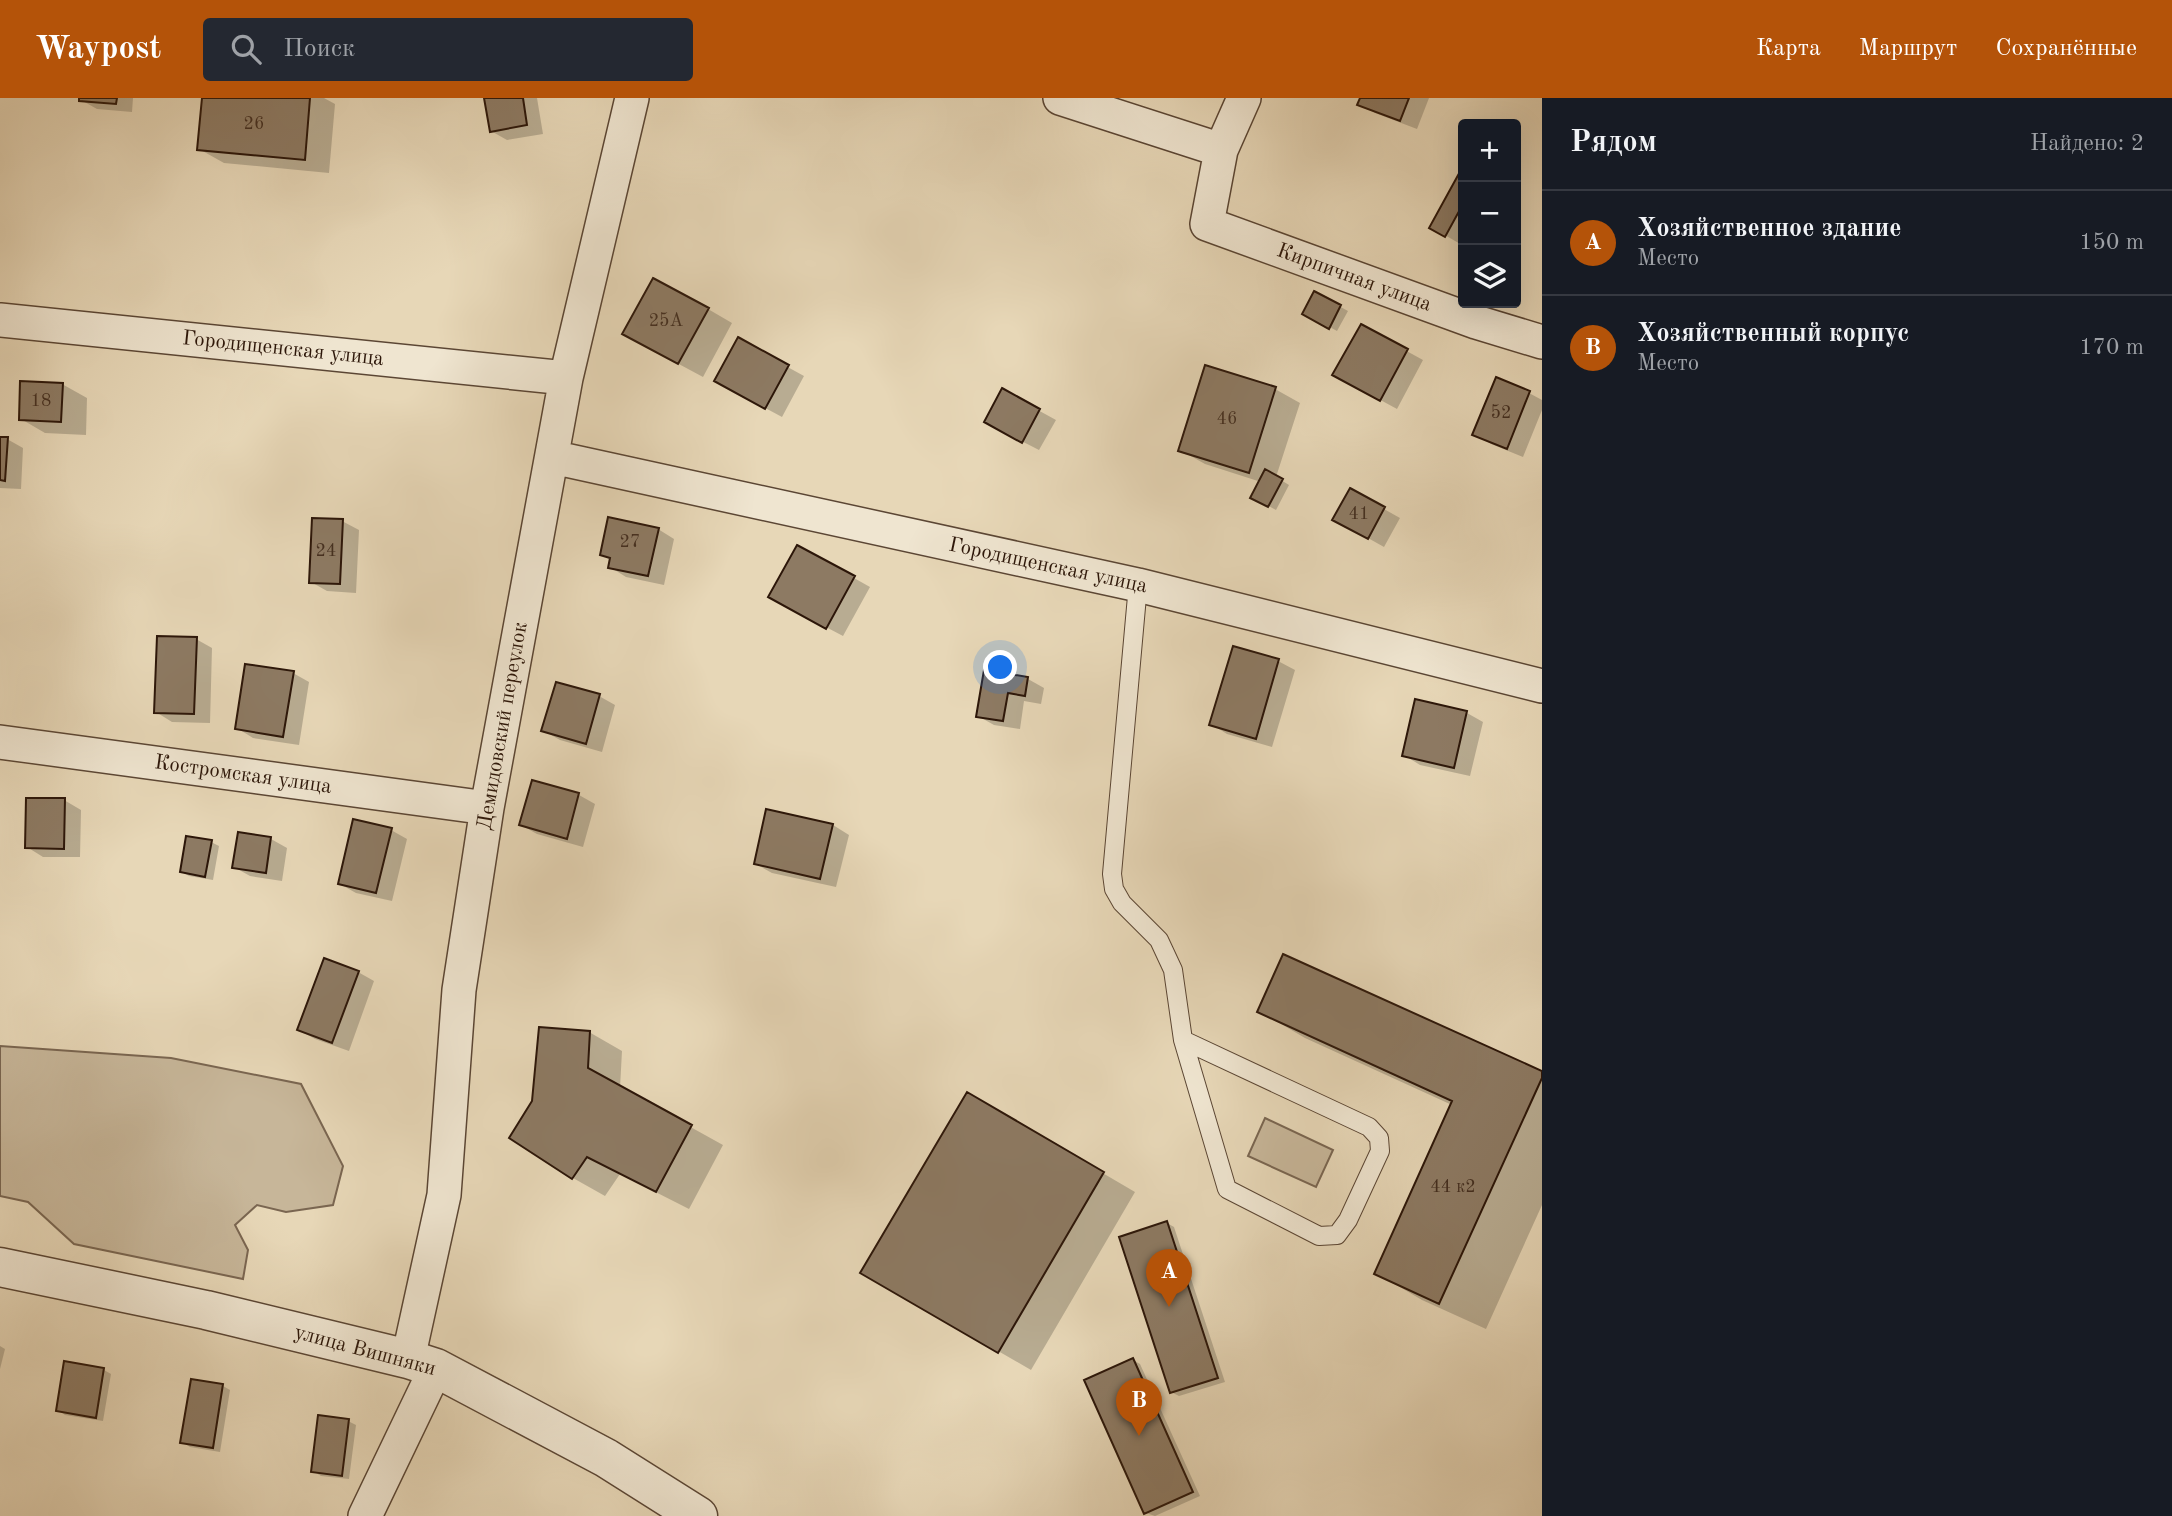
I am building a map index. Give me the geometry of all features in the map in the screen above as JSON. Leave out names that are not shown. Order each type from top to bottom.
[{"type":"street","name":"Демидовский переулок","points":[[365,1516],[422,1364],[444,1195],[459,990],[487,808],[566,379],[632,98]]},
{"type":"street","points":[[1060,98],[1221,150],[1244,98]]},
{"type":"street","name":"Кирпичная улица","points":[[1221,150],[1207,224],[1476,322],[1542,342]]},
{"type":"street","name":"Городищенская улица","points":[[0,320],[566,379]]},
{"type":"street","name":"Городищенская улица","points":[[552,457],[1138,585],[1542,686]]},
{"type":"street","name":"Костромская улица","points":[[0,742],[487,808]]},
{"type":"street","name":"улица Вишняки","points":[[0,1267],[206,1310],[422,1364],[606,1458],[698,1516]]},
{"type":"lane","points":[[1138,585],[1112,874],[1114,889],[1122,903],[1159,940],[1173,970],[1183,1040],[1227,1189],[1319,1236],[1337,1235],[1348,1220],[1380,1151],[1379,1138],[1369,1127],[1183,1040]]},
{"type":"shaded area","points":[[0,1046],[171,1058],[301,1084],[343,1166],[333,1205],[286,1212],[257,1205],[235,1225],[248,1250],[243,1279],[74,1244],[28,1202],[0,1196]]},
{"type":"shaded area","points":[[1265,1118],[1333,1150],[1316,1187],[1248,1156]]},
{"type":"building","points":[[79,98],[117,98],[116,104],[79,101]]},
{"type":"building","points":[[202,98],[310,98],[305,160],[197,150]]},
{"type":"building","points":[[484,98],[523,98],[527,125],[490,132]]},
{"type":"building","points":[[1360,98],[1409,98],[1400,121],[1357,105]]},
{"type":"building","points":[[1458,175],[1458,213],[1445,237],[1429,228]]},
{"type":"building","points":[[653,278],[709,308],[678,364],[622,334]]},
{"type":"building","points":[[1314,291],[1341,305],[1329,329],[1302,314]]},
{"type":"building","points":[[1361,324],[1408,349],[1380,401],[1332,375]]},
{"type":"building","points":[[738,337],[789,365],[765,409],[714,381]]},
{"type":"building","points":[[1205,365],[1276,387],[1249,473],[1178,451]]},
{"type":"building","points":[[1496,377],[1530,391],[1507,449],[1472,435]]},
{"type":"building","points":[[20,381],[63,383],[61,422],[19,420]]},
{"type":"building","points":[[1002,388],[1040,409],[1022,443],[984,422]]},
{"type":"building","points":[[0,437],[8,437],[5,481],[0,480]]},
{"type":"building","points":[[1265,469],[1283,479],[1268,507],[1250,498]]},
{"type":"building","points":[[1350,488],[1385,507],[1368,539],[1332,520]]},
{"type":"building","points":[[608,517],[659,528],[648,576],[608,568],[610,558],[600,555]]},
{"type":"building","points":[[312,518],[343,519],[340,584],[309,583]]},
{"type":"building","points":[[797,545],[855,576],[826,629],[768,597]]},
{"type":"building","points":[[157,636],[197,637],[194,714],[154,713]]},
{"type":"building","points":[[1233,646],[1279,659],[1256,739],[1209,725]]},
{"type":"building","points":[[245,664],[294,671],[283,737],[235,729]]},
{"type":"building","points":[[984,670],[1028,677],[1025,696],[1008,693],[1003,721],[976,717]]},
{"type":"building","points":[[556,682],[600,694],[586,744],[541,731]]},
{"type":"building","points":[[1415,699],[1467,711],[1454,768],[1402,756]]},
{"type":"building","points":[[532,780],[579,793],[567,839],[519,825]]},
{"type":"building","points":[[26,798],[65,798],[64,849],[25,848]]},
{"type":"building","points":[[766,809],[833,824],[820,879],[754,864]]},
{"type":"building","points":[[353,819],[392,828],[376,893],[338,884]]},
{"type":"building","points":[[238,832],[271,837],[266,873],[232,868]]},
{"type":"building","points":[[186,836],[212,840],[205,877],[180,872]]},
{"type":"building","points":[[1283,954],[1542,1071],[1542,1078],[1439,1304],[1374,1274],[1452,1101],[1257,1012]]},
{"type":"building","points":[[324,958],[359,971],[332,1043],[297,1030]]},
{"type":"building","points":[[539,1027],[590,1031],[588,1068],[692,1125],[656,1192],[587,1157],[572,1179],[509,1138],[532,1101]]},
{"type":"building","points":[[967,1092],[1104,1172],[998,1353],[860,1273]]},
{"type":"building","points":[[1167,1221],[1218,1378],[1170,1393],[1119,1237]]},
{"type":"building","points":[[1133,1358],[1193,1492],[1144,1514],[1084,1380]]},
{"type":"building","points":[[64,1361],[104,1368],[96,1418],[56,1411]]},
{"type":"building","points":[[191,1379],[223,1384],[213,1448],[180,1443]]},
{"type":"building","points":[[318,1415],[349,1419],[342,1476],[311,1472]]},
{"type":"place","name":"Хозяйственное здание","points":[[1169,1307]]},
{"type":"place","name":"Хозяйственный корпус","points":[[1139,1436]]}]
